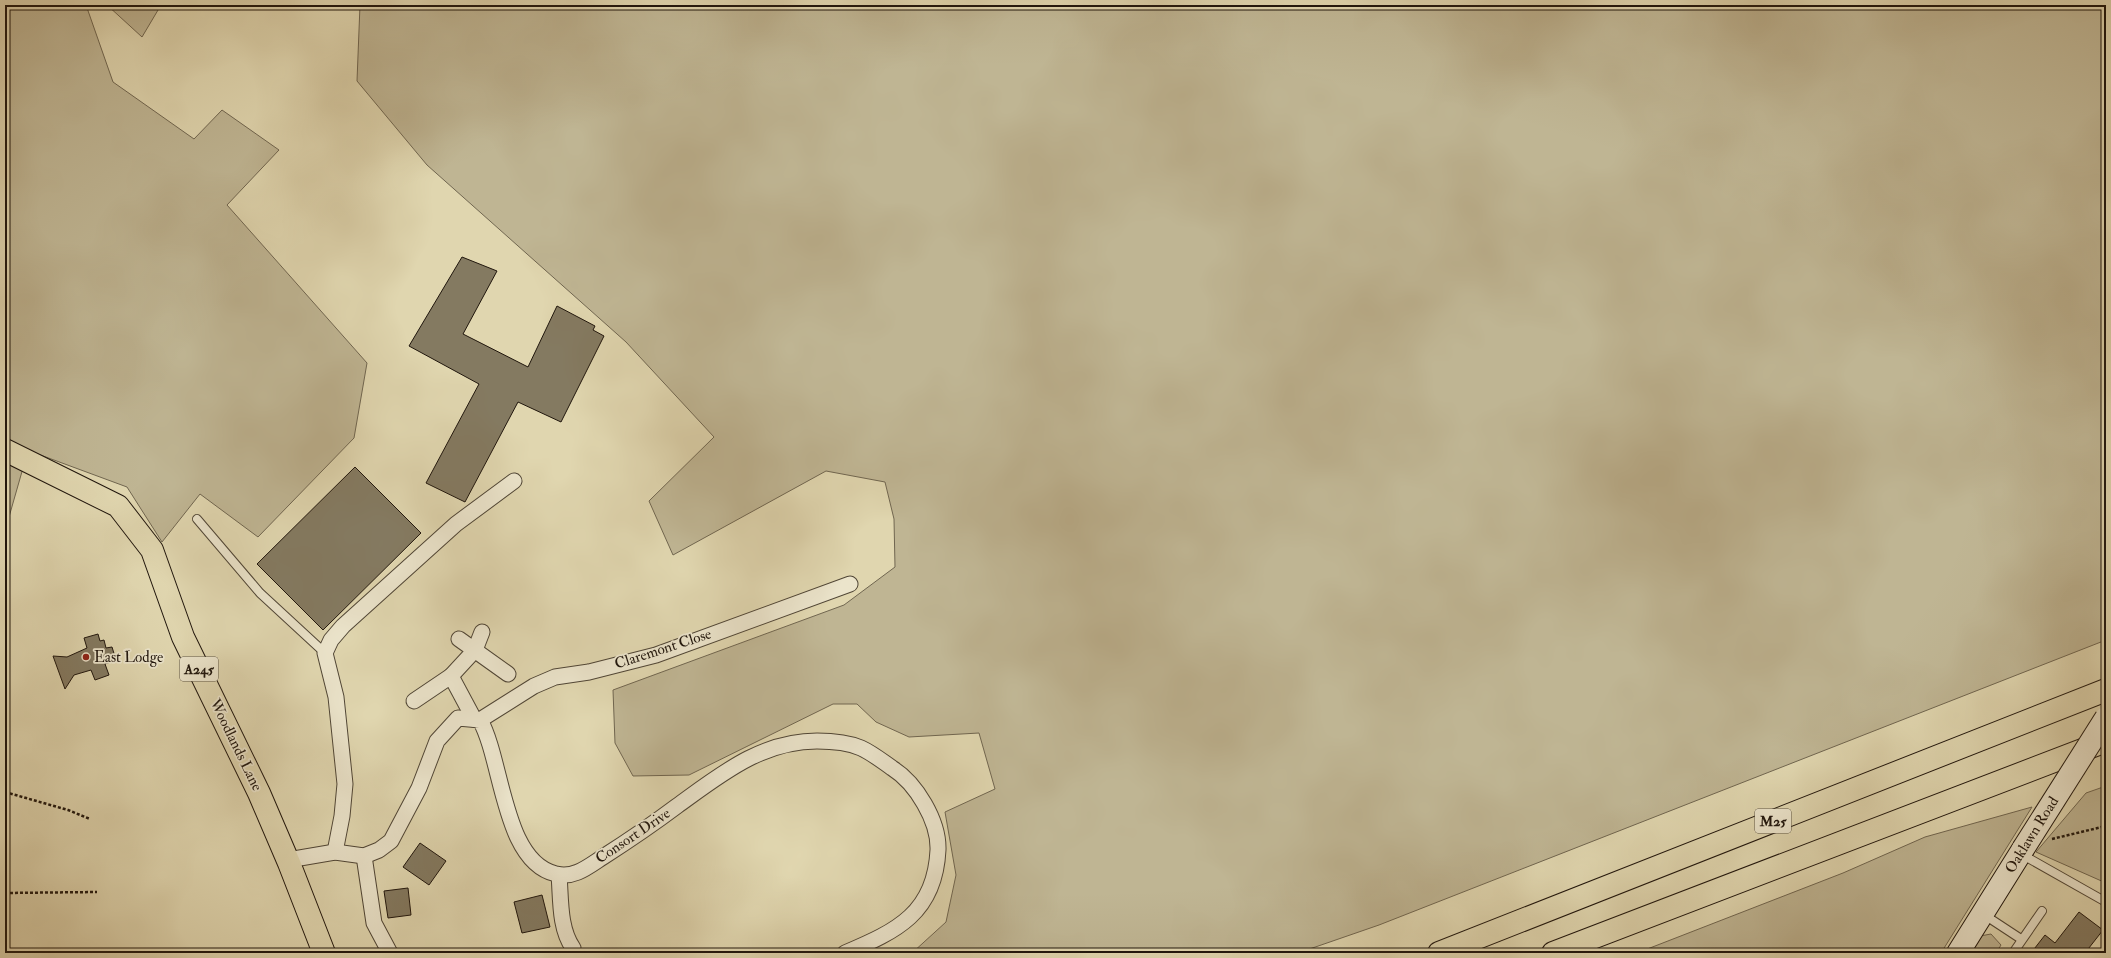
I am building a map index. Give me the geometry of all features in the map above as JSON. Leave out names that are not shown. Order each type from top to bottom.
[{"type":"main road","name":"Woodlands Lane","points":[[5,450],[118,506],[152,550],[183,638],[259,793],[288,860],[324,953]]},
{"type":"main road","name":"M25","points":[[1439,953],[2106,690]]},
{"type":"main road","points":[[1553,953],[2106,741]]},
{"type":"street","points":[[335,852],[342,816],[345,784],[336,697],[325,653],[331,640],[360,611],[456,524],[514,481]]},
{"type":"street","name":"Claremont Close","points":[[477,720],[534,686],[555,677],[589,672],[656,655],[850,584]]},
{"type":"street","points":[[414,701],[451,676],[475,650],[482,632]]},
{"type":"street","points":[[459,639],[508,674]]},
{"type":"street","name":"Consort Drive","points":[[451,676],[477,720],[488,734],[503,799],[516,834],[530,857],[544,872],[570,876],[588,866],[676,807],[721,773],[749,757],[777,746],[805,741],[836,741],[860,748],[900,773],[928,810],[938,841],[937,869],[930,890],[909,919],[888,933],[845,953]]},
{"type":"street","points":[[288,860],[335,852],[364,856],[379,850],[391,841],[419,788],[437,741],[458,718],[477,720]]},
{"type":"street","name":"Oaklawn Road","points":[[1958,953],[2106,718]]},
{"type":"street","points":[[364,856],[374,923],[390,953]]},
{"type":"street","points":[[559,875],[563,923],[568,940],[573,948]]},
{"type":"lane","points":[[196,519],[260,593],[325,653]]},
{"type":"lane","points":[[2021,851],[2106,902]]},
{"type":"lane","points":[[2012,953],[2042,911]]},
{"type":"lane","points":[[1982,914],[2021,939]]},
{"type":"path","points":[[5,792],[68,810],[90,818]]},
{"type":"path","points":[[2050,840],[2106,826]]},
{"type":"path","points":[[5,893],[97,892]]},
{"type":"shaded area","points":[[5,5],[86,5],[113,82],[194,139],[222,110],[279,150],[227,205],[367,363],[354,438],[258,537],[200,494],[162,542],[127,487],[35,453],[5,438]]},
{"type":"shaded area","points":[[107,5],[161,5],[142,37]]},
{"type":"shaded area","points":[[360,5],[2106,5],[2106,640],[1379,925],[1298,953],[912,953],[946,922],[956,875],[945,812],[995,789],[979,733],[909,737],[876,722],[857,704],[833,704],[689,775],[633,776],[615,743],[613,690],[844,605],[895,567],[894,519],[885,482],[826,471],[673,555],[649,501],[714,437],[626,342],[427,165],[357,81]]},
{"type":"shaded area","points":[[5,459],[23,468],[5,531]]},
{"type":"shaded area","points":[[2106,786],[2106,883],[2036,852],[2086,793]]},
{"type":"shaded area","points":[[2032,807],[1941,953],[1637,953],[1843,873],[1925,837]]},
{"type":"shaded area","points":[[1991,934],[2001,945],[1996,953],[1970,953],[1980,936]]},
{"type":"building","points":[[462,257],[497,271],[463,334],[528,367],[557,306],[595,326],[593,330],[604,336],[561,422],[518,402],[465,502],[426,483],[479,384],[409,346]]},
{"type":"building","points":[[355,467],[421,533],[323,630],[257,564]]},
{"type":"building","name":"East Lodge","points":[[98,634],[100,641],[104,640],[106,648],[112,647],[116,660],[105,664],[109,675],[95,680],[91,670],[74,675],[65,689],[53,656],[67,657],[87,648],[84,638]]},
{"type":"building","points":[[420,843],[446,861],[429,885],[403,867]]},
{"type":"building","points":[[408,888],[411,915],[388,918],[384,891]]},
{"type":"building","points":[[542,895],[550,927],[522,933],[514,902]]},
{"type":"building","points":[[2079,912],[2103,930],[2085,953],[2031,953],[2045,935],[2055,943]]},
{"type":"place","name":"East Lodge","points":[[86,657]]}]
